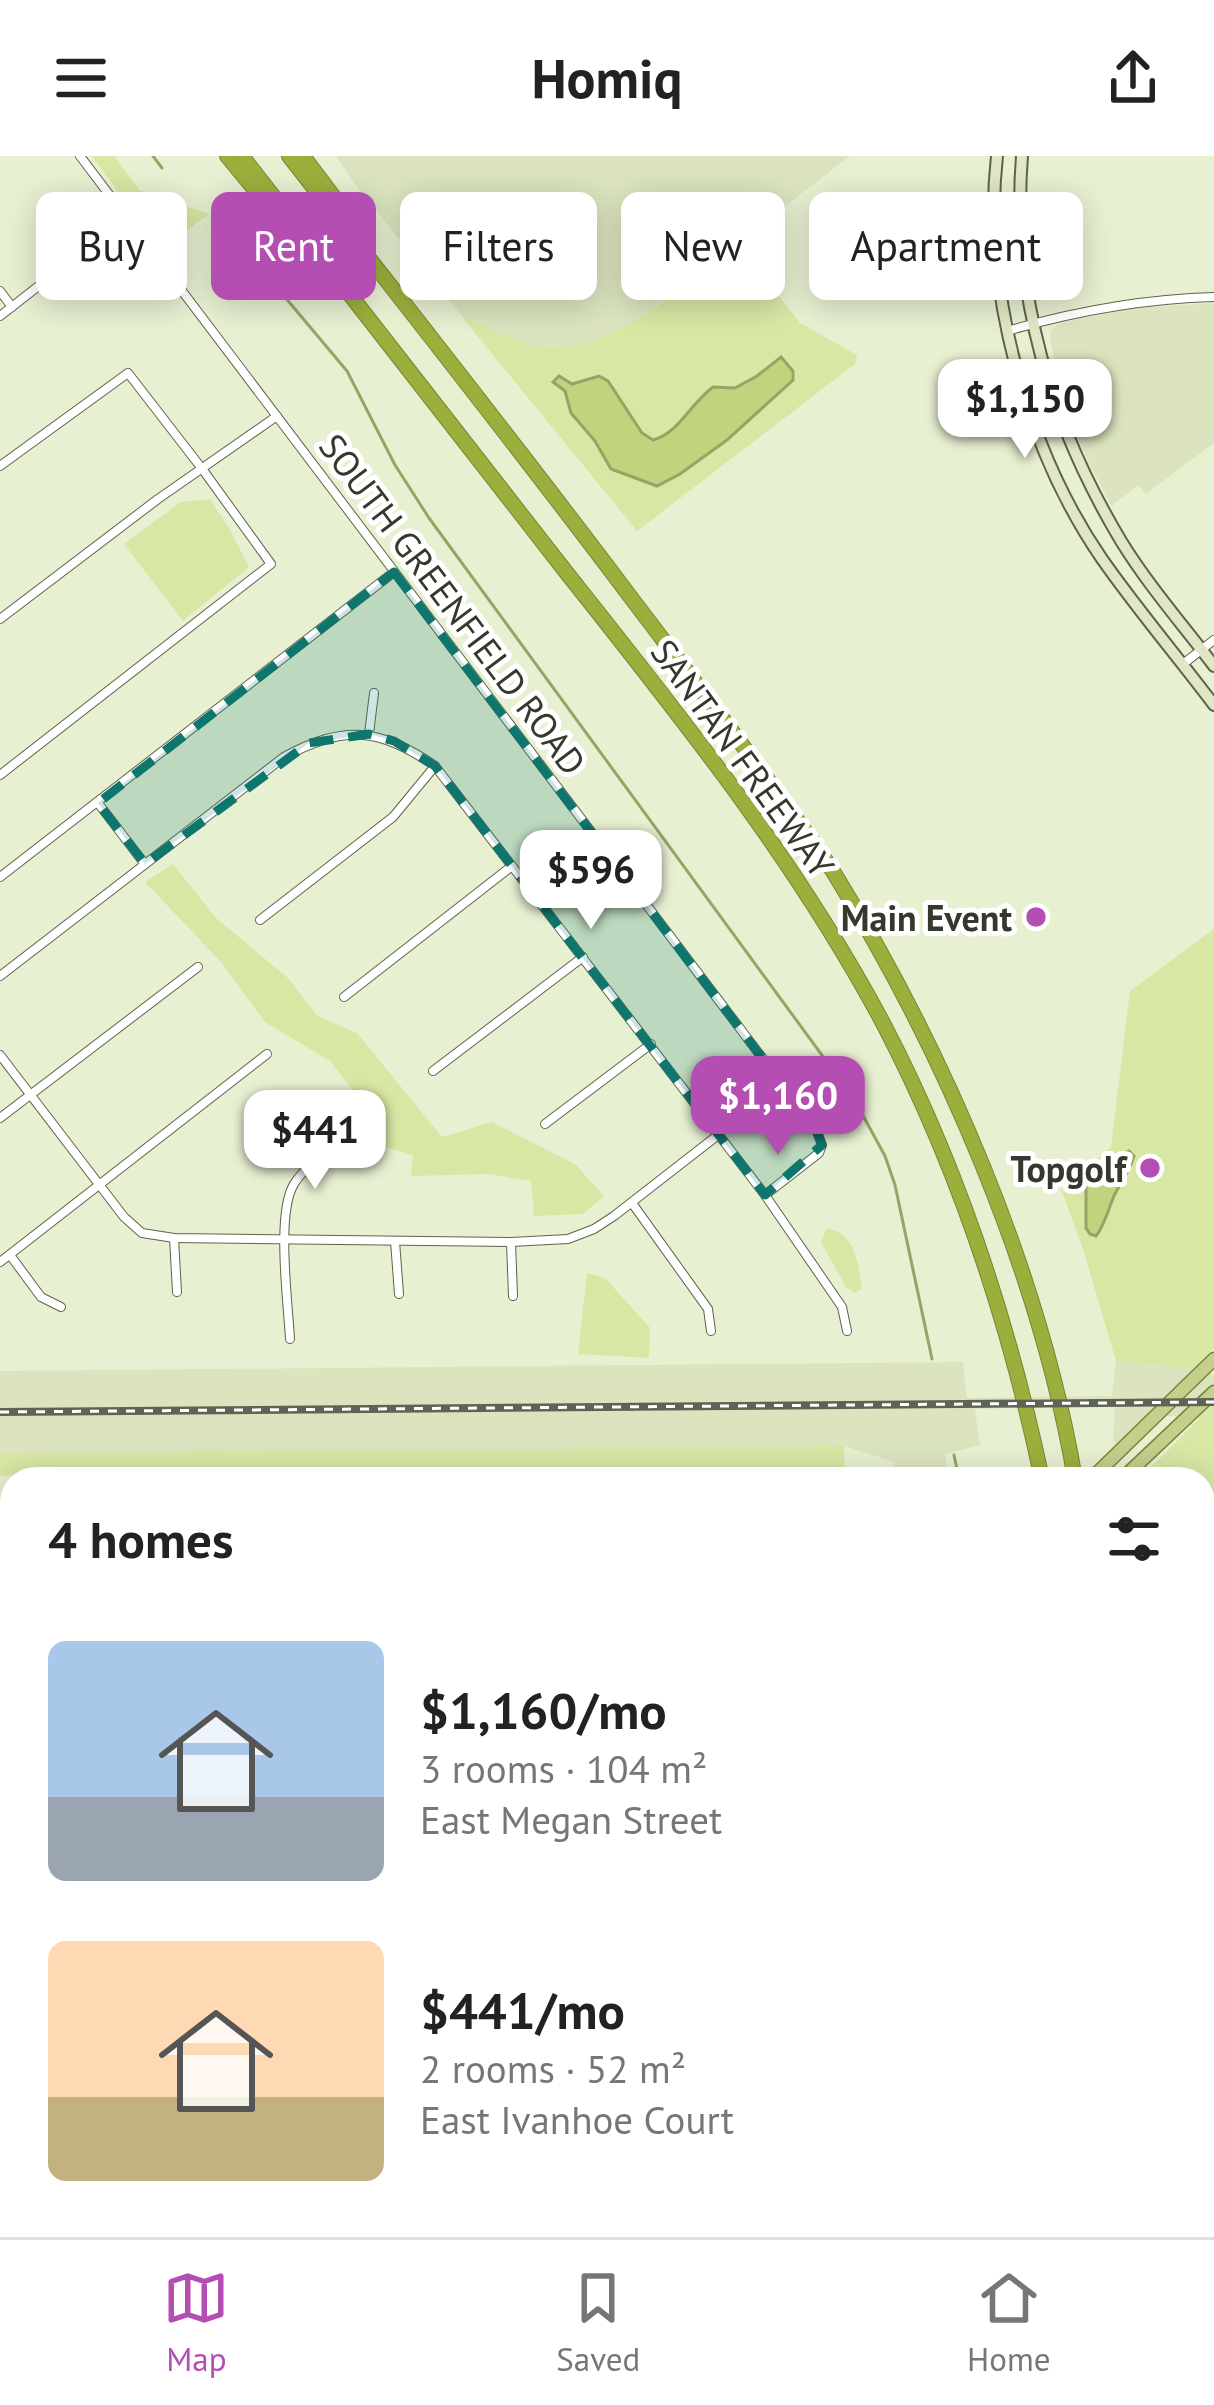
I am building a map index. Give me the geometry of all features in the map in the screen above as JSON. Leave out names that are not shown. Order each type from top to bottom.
[{"type":"highway","points":[[227,156],[257,192]]},
{"type":"highway","name":"SANTAN FREEWAY","points":[[242,156],[270,192]]},
{"type":"highway","name":"SANTAN FREEWAY","points":[[289,156],[472,389],[833,871],[934,1055],[991,1186],[1027,1290],[1066,1425],[1073,1467]]},
{"type":"highway","points":[[303,156],[472,389]]},
{"type":"highway","name":"SANTAN FREEWAY","points":[[355,300],[700,742],[788,865],[842,955],[883,1025],[957,1186],[1028,1413],[1039,1467]]},
{"type":"main road","points":[[998,156],[995,229],[1007,331],[1032,416],[1060,485],[1104,562],[1214,705]]},
{"type":"main road","points":[[1022,156],[1022,245],[1032,324],[1057,412],[1124,544],[1214,666]]},
{"type":"main road","points":[[1104,1467],[1214,1359]]},
{"type":"main road","points":[[1135,1467],[1214,1392]]},
{"type":"street","name":"SOUTH GREENFIELD ROAD","points":[[80,156],[107,192]]},
{"type":"street","points":[[0,316],[36,288]]},
{"type":"street","points":[[0,291],[12,307]]},
{"type":"street","points":[[1007,331],[1126,302],[1214,297]]},
{"type":"street","name":"SOUTH GREENFIELD ROAD","points":[[187,298],[816,1129],[822,1145],[812,1159],[765,1195]]},
{"type":"street","points":[[0,466],[128,373],[271,564],[0,775]]},
{"type":"street","points":[[0,620],[158,499],[277,416]]},
{"type":"street","points":[[0,877],[394,572]]},
{"type":"street","points":[[1183,664],[1214,640]]},
{"type":"street","points":[[369,734],[374,693]]},
{"type":"street","points":[[0,976],[284,757],[309,743],[369,734],[394,741],[435,766],[651,1044],[842,1307],[847,1330]]},
{"type":"street","points":[[260,920],[393,817],[435,766]]},
{"type":"street","points":[[98,803],[145,864]]},
{"type":"street","points":[[344,997],[512,866]]},
{"type":"street","points":[[433,1071],[583,957]]},
{"type":"street","points":[[0,1118],[198,967]]},
{"type":"street","points":[[545,1124],[651,1044]]},
{"type":"street","points":[[0,1262],[267,1054]]},
{"type":"street","points":[[0,1055],[124,1217],[142,1233],[174,1238],[568,1239],[632,1202],[718,1135]]},
{"type":"street","points":[[290,1339],[287,1198],[296,1179],[326,1155],[349,1146]]},
{"type":"street","points":[[632,1202],[708,1309],[711,1331]]},
{"type":"street","points":[[174,1238],[177,1292]]},
{"type":"street","points":[[394,1241],[399,1294]]},
{"type":"street","points":[[511,1242],[513,1296]]},
{"type":"street","points":[[10,1255],[41,1297],[61,1307]]},
{"type":"highlighted area","points":[[394,572],[816,1129],[822,1145],[765,1195],[435,766],[394,741],[369,734],[309,743],[145,864],[98,803]]},
{"type":"shaded area","points":[[92,156],[114,156],[145,192],[119,192]]},
{"type":"shaded area","points":[[336,156],[850,156],[785,206],[785,192],[621,192],[621,300],[664,300],[532,402],[449,300],[597,300],[597,192],[400,192],[400,240],[376,210],[376,192],[361,192]]},
{"type":"shaded area","points":[[187,206],[209,214],[187,230]]},
{"type":"shaded area","points":[[666,300],[782,300],[800,323],[857,355],[855,364],[637,531],[462,317],[532,345],[559,348],[587,343],[641,318]]},
{"type":"shaded area","points":[[1214,303],[1214,443],[1146,494],[1139,485],[1111,506],[1067,413],[1051,330],[1060,323],[1135,308]]},
{"type":"shaded area","points":[[781,357],[793,371],[793,380],[727,440],[657,486],[611,469],[571,413],[565,391],[553,382],[559,376],[572,384],[599,376],[608,381],[642,433],[653,440],[670,431],[713,387],[735,388]]},
{"type":"shaded area","points":[[210,499],[249,567],[183,621],[124,544],[181,502]]},
{"type":"shaded area","points":[[173,864],[216,918],[288,978],[317,1016],[357,1033],[442,1137],[492,1122],[575,1164],[604,1196],[583,1214],[534,1216],[531,1181],[489,1174],[411,1176],[413,1155],[368,1142],[365,1105],[330,1061],[265,1022],[221,962],[145,882]]},
{"type":"shaded area","name":"Topgolf","points":[[1214,929],[1214,1348],[1192,1369],[1116,1361],[1061,1189],[1111,1147],[1130,991]]},
{"type":"shaded area","points":[[1129,1151],[1134,1156],[1104,1222],[1096,1236],[1090,1234],[1086,1185]]},
{"type":"shaded area","points":[[827,1228],[837,1231],[854,1251],[862,1289],[854,1293],[821,1242]]},
{"type":"shaded area","points":[[587,1273],[605,1278],[650,1328],[649,1358],[578,1354]]},
{"type":"shaded area","points":[[1116,1361],[1192,1369],[1214,1375],[1214,1418],[1148,1415],[1117,1444],[1113,1441],[1115,1406],[975,1409],[980,1445],[945,1454],[947,1467],[895,1467],[895,1462],[844,1446],[0,1454],[0,1371],[963,1362],[967,1398],[1112,1396]]},
{"type":"shaded area","points":[[1214,1404],[1214,1467],[1151,1467]]},
{"type":"shaded area","points":[[844,1446],[845,1467],[0,1467],[0,1454]]},
{"type":"waterway","points":[[153,156],[162,168]]},
{"type":"waterway","points":[[287,300],[347,371],[395,465],[429,518],[854,1099],[895,1185],[932,1359]]},
{"type":"waterway","points":[[954,1455],[956,1467]]},
{"type":"railway","points":[[0,1412],[1214,1402]]},
{"type":"place","name":"Main Event","points":[[1036,917]]},
{"type":"place","name":"Topgolf","points":[[1150,1168]]}]
